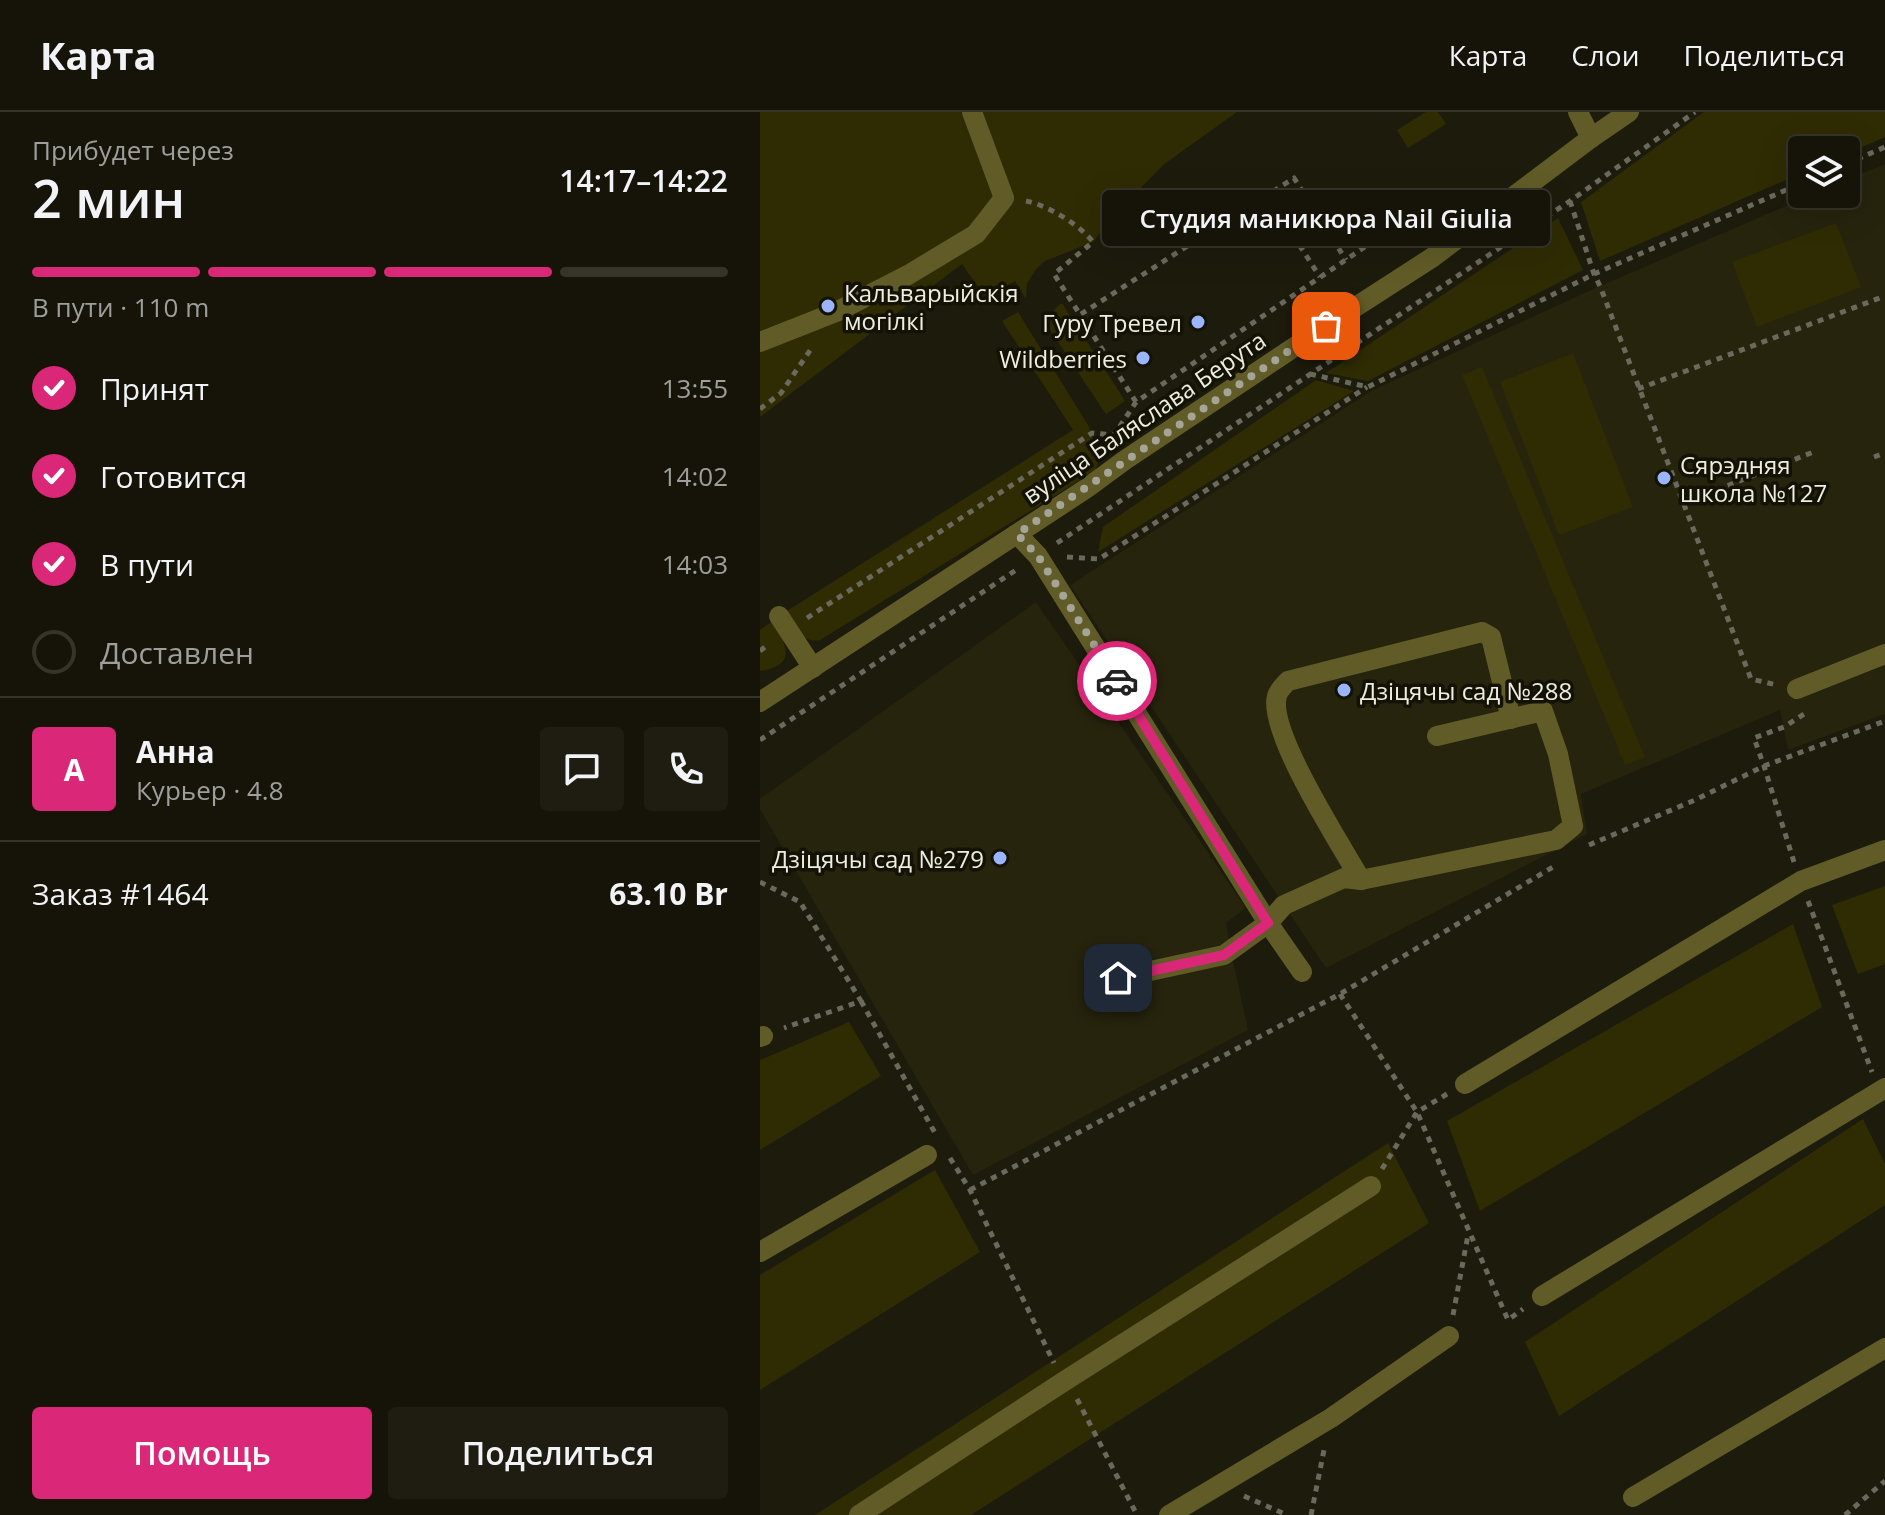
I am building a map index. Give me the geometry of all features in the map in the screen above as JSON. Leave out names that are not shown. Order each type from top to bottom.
[{"type":"street","points":[[760,342],[836,312],[908,275],[976,234],[1004,198],[972,112]]},
{"type":"street","points":[[1578,112],[1591,138]]},
{"type":"street","name":"вуліца Баляслава Берута","points":[[761,698],[813,668],[1433,257],[1629,112]]},
{"type":"street","points":[[1017,534],[1038,556],[1268,923],[1302,972]]},
{"type":"street","points":[[784,623],[813,668]]},
{"type":"street","points":[[1361,880],[1283,737],[1277,714],[1277,694],[1288,681],[1482,632],[1491,637],[1511,719]]},
{"type":"street","points":[[1797,689],[1885,654]]},
{"type":"street","points":[[1118,978],[1224,955],[1268,923],[1284,905],[1344,878],[1361,880],[1556,840],[1573,826],[1558,754],[1543,711],[1437,736]]},
{"type":"street","points":[[1465,1084],[1801,881],[1885,850]]},
{"type":"street","points":[[1542,1296],[1882,1089]]},
{"type":"street","points":[[760,1252],[935,1150]]},
{"type":"street","points":[[859,1515],[1371,1186]]},
{"type":"street","points":[[1169,1515],[1331,1418],[1449,1336]]},
{"type":"street","points":[[1633,1497],[1885,1348]]},
{"type":"path","points":[[760,740],[1570,201],[1695,112]]},
{"type":"path","points":[[1860,158],[1885,147]]},
{"type":"path","points":[[1081,314],[1294,178],[1346,260]]},
{"type":"path","points":[[1038,556],[1099,559],[1368,387],[1594,274],[1788,189]]},
{"type":"path","points":[[1267,195],[1320,277]]},
{"type":"path","points":[[1570,201],[1594,274],[1751,679],[1797,689],[1804,714],[1784,727],[1754,738],[1772,794]]},
{"type":"path","points":[[1034,203],[1084,230],[1093,242],[1054,274],[1136,402]]},
{"type":"path","points":[[760,651],[784,623],[1092,433],[1114,435],[1136,402],[1409,217]]},
{"type":"path","points":[[1638,389],[1885,296]]},
{"type":"path","points":[[760,409],[781,393],[836,312]]},
{"type":"path","points":[[1309,373],[1368,387]]},
{"type":"path","points":[[1682,503],[1816,451]]},
{"type":"path","points":[[1874,457],[1885,453]]},
{"type":"path","points":[[1583,849],[1764,766],[1885,721]]},
{"type":"path","points":[[970,1190],[1340,994],[1556,865]]},
{"type":"path","points":[[760,882],[800,902],[861,1001],[935,1150]]},
{"type":"path","points":[[1819,929],[1882,1089]]},
{"type":"path","points":[[1340,994],[1417,1112],[1508,1320]]},
{"type":"path","points":[[761,1036],[861,1001]]},
{"type":"path","points":[[1371,1186],[1417,1112],[1465,1084]]},
{"type":"path","points":[[949,1157],[970,1190],[1063,1382],[1076,1397],[1137,1515]]},
{"type":"path","points":[[1449,1336],[1468,1232]]},
{"type":"path","points":[[1311,1515],[1331,1418]]},
{"type":"path","points":[[1845,1515],[1885,1481]]},
{"type":"path","points":[[1218,1485],[1287,1515]]},
{"type":"shaded area","name":"Кальварыйскія могілкі","points":[[760,112],[1237,112],[1163,165],[1093,242],[1045,261],[1037,268],[1027,283],[1026,299],[1015,281],[986,298],[962,264],[760,417]]},
{"type":"shaded area","points":[[1426,112],[1438,112],[1446,124],[1408,148],[1397,130]]},
{"type":"shaded area","points":[[1704,112],[1885,112],[1885,137],[1860,148],[1860,136],[1788,136],[1788,179],[1600,261],[1581,202]]},
{"type":"shaded area","points":[[1885,164],[1885,714],[1788,750],[1780,710],[1581,794],[1587,834],[1326,968],[1070,585],[1373,390],[1600,286],[1788,205],[1788,208],[1860,208],[1860,174]]},
{"type":"shaded area","points":[[1293,190],[1319,227],[1303,237],[1278,200]]},
{"type":"shaded area","points":[[1558,218],[1583,270],[1368,381],[1326,373]]},
{"type":"shaded area","points":[[1836,223],[1861,287],[1757,327],[1732,262]]},
{"type":"shaded area","points":[[1062,303],[1125,401],[1106,414],[1050,330],[1052,315]]},
{"type":"shaded area","points":[[1018,312],[1088,425],[1101,457],[1095,471],[820,640],[803,636],[787,611],[1073,430],[1002,321]]},
{"type":"shaded area","points":[[1573,353],[1633,507],[1559,535],[1500,382]]},
{"type":"shaded area","points":[[1482,367],[1645,757],[1625,765],[1462,375]]},
{"type":"shaded area","points":[[1316,380],[1354,391],[1098,552],[1103,527]]},
{"type":"shaded area","name":"Дзіцячы сад №279","points":[[1036,602],[1246,908],[1226,923],[1248,1030],[973,1175],[760,809],[760,799]]},
{"type":"shaded area","points":[[773,621],[786,652],[780,664],[760,671],[760,630]]},
{"type":"shaded area","points":[[1885,886],[1885,964],[1858,974],[1832,905]]},
{"type":"shaded area","points":[[1793,924],[1822,1007],[1480,1211],[1447,1121]]},
{"type":"shaded area","points":[[849,1022],[881,1076],[760,1150],[760,1060]]},
{"type":"shaded area","points":[[1863,1119],[1885,1164],[1885,1205],[1559,1416],[1525,1342]]},
{"type":"shaded area","points":[[1388,1143],[1429,1223],[971,1515],[815,1515]]},
{"type":"shaded area","points":[[935,1170],[980,1252],[760,1390],[760,1275]]},
{"type":"way so far","points":[[1117,681],[1038,556],[1017,534],[1326,326]]},
{"type":"place","name":"Кальварыйскія могілкі","points":[[828,306]]},
{"type":"place","name":"Гуру Тревел","points":[[1198,322]]},
{"type":"place","name":"Студия маникюра Nail Giulia","points":[[1326,326]]},
{"type":"place","name":"Wildberries","points":[[1143,358]]},
{"type":"place","name":"Сярэдняя школа №127","points":[[1664,478]]},
{"type":"place","name":"Дзіцячы сад №288","points":[[1344,690]]},
{"type":"place","name":"Дзіцячы сад №279","points":[[1000,858]]},
{"type":"route","points":[[1117,681],[1268,923],[1224,955],[1118,978]]}]
